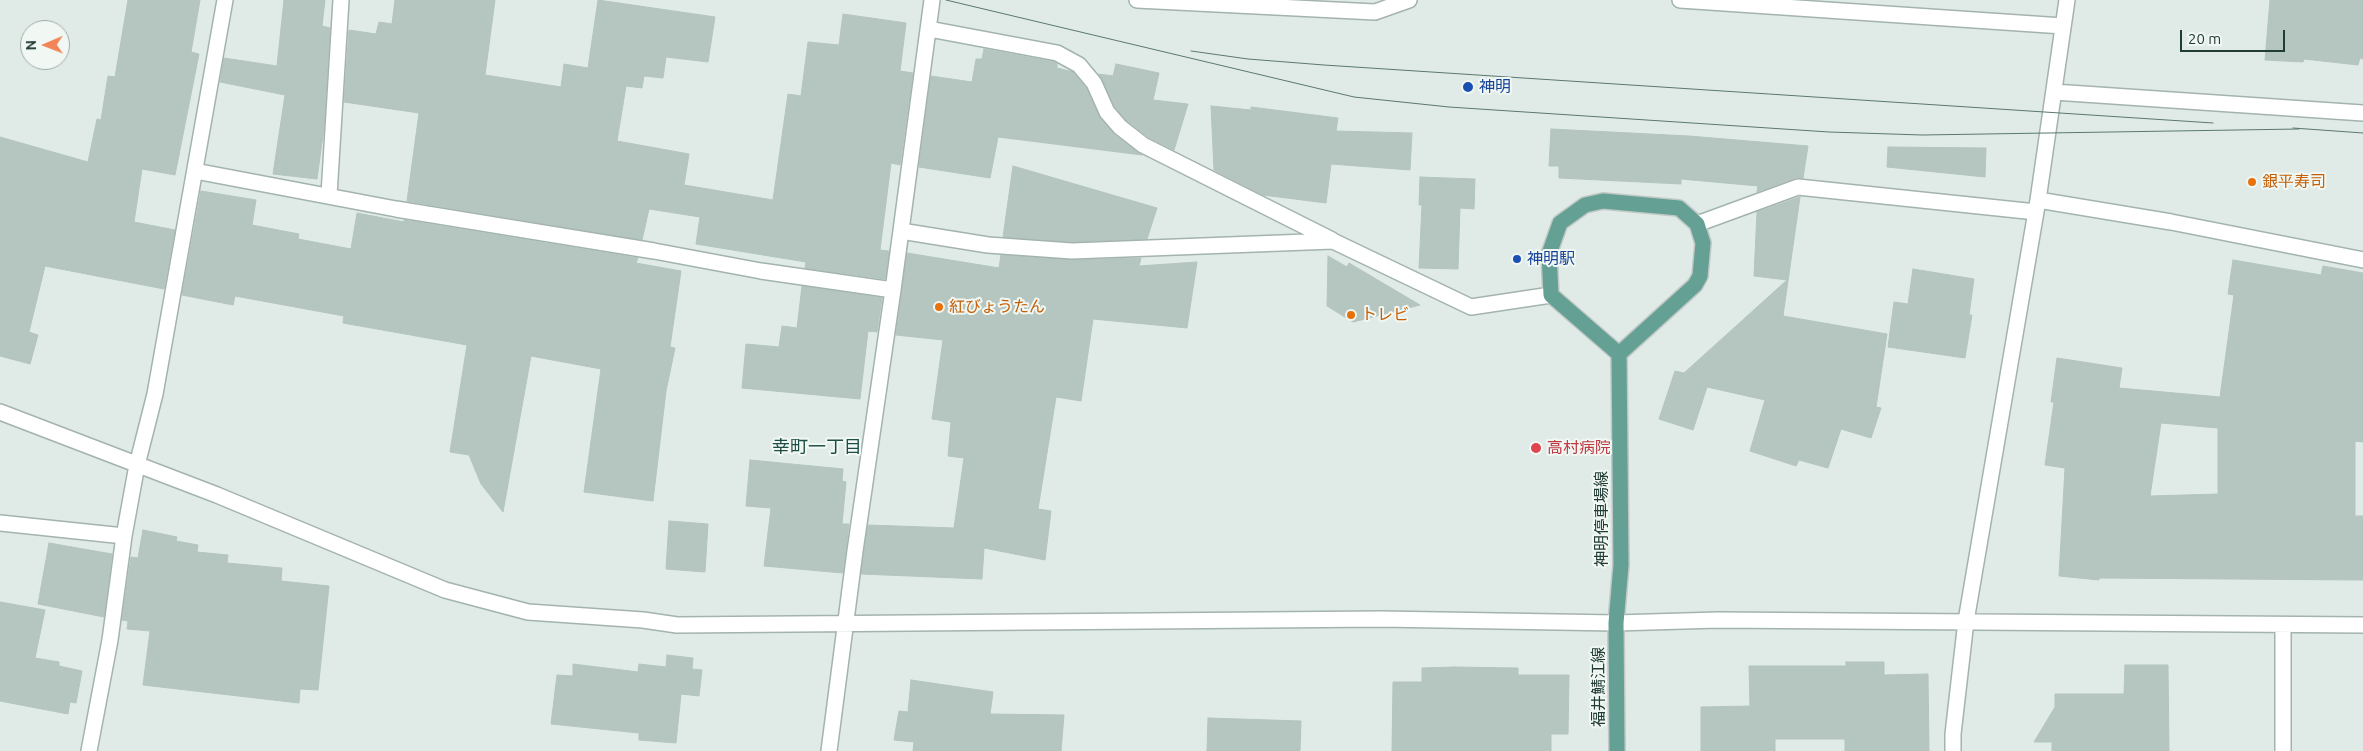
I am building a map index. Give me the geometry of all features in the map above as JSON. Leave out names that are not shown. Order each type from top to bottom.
[{"type":"main road","points":[[1603,201],[1679,208],[1697,224],[1703,243],[1703,260],[1700,276],[1695,285],[1619,354],[1550,295],[1549,254],[1560,223],[1585,205],[1603,201]]},
{"type":"main road","name":"神明停車場線","points":[[1616,623],[1621,565],[1619,354]]},
{"type":"main road","name":"福井鯖江線","points":[[1616,623],[1617,751]]},
{"type":"street","points":[[89,751],[110,640],[124,536],[137,465],[155,394],[225,0]]},
{"type":"street","points":[[329,196],[341,0]]},
{"type":"street","points":[[829,751],[845,623],[932,0]]},
{"type":"street","points":[[1137,0],[1376,12],[1409,0]]},
{"type":"street","points":[[1680,0],[2063,26]]},
{"type":"street","points":[[1953,751],[1953,734],[1966,621],[2037,206],[2067,0]]},
{"type":"street","points":[[929,29],[1057,54],[1080,65],[1094,83],[1107,112],[1120,127],[1143,145],[1333,241],[1471,307],[1550,295]]},
{"type":"street","points":[[2054,92],[2363,113]]},
{"type":"street","points":[[194,171],[761,271],[893,290]]},
{"type":"street","points":[[1697,224],[1798,187],[2037,206],[2171,222],[2363,260]]},
{"type":"street","points":[[901,231],[988,245],[1072,251],[1333,241]]},
{"type":"street","points":[[0,412],[137,465],[445,590],[528,612],[643,620],[676,625],[1371,620],[1616,623],[1718,620],[1966,621],[2363,625]]},
{"type":"street","points":[[0,523],[124,536]]},
{"type":"street","points":[[2283,751],[2284,625]]},
{"type":"building","points":[[128,0],[200,0],[191,52],[199,54],[175,175],[142,169],[134,222],[175,230],[164,289],[45,266],[29,332],[38,335],[30,364],[0,356],[0,137],[88,162],[97,119],[101,120],[108,76],[115,77]]},
{"type":"building","points":[[284,0],[325,0],[322,26],[330,28],[324,128],[317,179],[273,174],[285,95],[220,82],[224,58],[277,66]]},
{"type":"building","points":[[395,0],[495,0],[485,75],[561,87],[564,64],[588,68],[598,0],[715,17],[708,62],[666,57],[663,78],[644,76],[642,88],[626,86],[617,141],[689,154],[684,185],[773,200],[788,94],[801,96],[808,42],[839,45],[843,14],[906,23],[900,71],[913,73],[900,165],[891,163],[880,250],[889,251],[885,279],[805,268],[806,262],[696,244],[700,217],[649,209],[642,240],[407,201],[419,113],[344,102],[349,30],[376,34],[379,22],[392,24]]},
{"type":"building","points":[[2270,0],[2363,0],[2363,59],[2360,58],[2358,65],[2304,59],[2303,62],[2265,60]]},
{"type":"building","points":[[984,49],[1054,62],[1057,64],[1057,68],[1073,72],[1086,88],[1100,118],[1114,134],[1142,155],[998,137],[990,178],[919,167],[931,76],[972,82],[976,59],[982,59]]},
{"type":"building","points":[[1116,64],[1159,73],[1153,100],[1188,104],[1174,150],[1148,137],[1126,120],[1115,107],[1099,74],[1113,76]]},
{"type":"building","points":[[1211,106],[1251,110],[1251,107],[1338,118],[1336,131],[1412,133],[1410,170],[1331,164],[1326,203],[1263,195],[1214,170]]},
{"type":"building","points":[[1551,129],[1689,136],[1808,146],[1803,178],[1795,178],[1757,192],[1758,186],[1681,179],[1681,184],[1559,178],[1559,166],[1549,166]]},
{"type":"building","points":[[1888,147],[1986,148],[1985,177],[1887,167]]},
{"type":"building","points":[[1013,166],[1157,208],[1147,239],[1072,242],[1003,237]]},
{"type":"building","points":[[1420,177],[1475,179],[1474,209],[1460,208],[1458,269],[1419,268],[1422,205],[1419,205]]},
{"type":"building","points":[[201,191],[256,200],[252,225],[299,234],[298,239],[351,249],[357,213],[638,258],[636,263],[681,271],[670,347],[675,348],[666,391],[653,501],[584,492],[601,369],[531,356],[503,512],[481,484],[469,455],[450,452],[467,345],[343,323],[344,316],[235,296],[233,305],[182,295]]},
{"type":"building","points":[[1800,197],[1783,316],[1887,334],[1876,407],[1881,408],[1871,438],[1841,429],[1828,468],[1799,460],[1796,466],[1750,451],[1765,400],[1707,387],[1693,430],[1659,419],[1675,371],[1684,373],[1787,280],[1754,276],[1757,212]]},
{"type":"building","points":[[907,253],[999,268],[1001,255],[1072,260],[1141,258],[1139,266],[1197,262],[1187,328],[1093,319],[1081,401],[1056,397],[1038,509],[1051,511],[1045,560],[984,548],[982,579],[861,574],[868,525],[954,528],[964,458],[948,456],[951,422],[932,419],[943,340],[896,335]]},
{"type":"building","points":[[1328,256],[1347,267],[1349,263],[1420,305],[1353,322],[1327,306]]},
{"type":"building","points":[[2233,260],[2321,275],[2323,266],[2363,273],[2363,442],[2355,441],[2355,516],[2363,516],[2363,580],[2099,578],[2099,580],[2059,576],[2065,468],[2045,465],[2054,402],[2051,402],[2057,358],[2122,368],[2119,388],[2220,397],[2234,295],[2228,294]],"holes":[[[2161,423],[2218,428],[2218,494],[2150,496]]]},
{"type":"building","points":[[1913,269],[1974,279],[1969,315],[1972,315],[1965,358],[1888,347],[1894,302],[1908,304]]},
{"type":"building","points":[[802,286],[882,298],[877,332],[868,331],[860,399],[742,388],[746,344],[779,347],[782,326],[797,328]]},
{"type":"building","points":[[750,460],[843,469],[842,481],[846,482],[842,524],[849,524],[843,573],[764,566],[771,508],[746,506]]},
{"type":"building","points":[[669,521],[708,524],[705,572],[666,569]]},
{"type":"building","points":[[143,530],[177,537],[176,541],[198,545],[197,552],[228,555],[227,563],[282,568],[281,581],[329,586],[318,690],[300,689],[299,703],[143,685],[150,631],[127,629],[128,621],[122,620],[131,557],[138,558]]},
{"type":"building","points":[[49,543],[112,554],[104,617],[38,604]]},
{"type":"building","points":[[0,602],[45,610],[35,658],[59,662],[59,666],[82,671],[76,703],[70,702],[68,714],[0,701]]},
{"type":"building","points":[[667,655],[693,658],[692,669],[702,670],[699,696],[681,694],[676,743],[639,740],[639,733],[551,724],[557,675],[573,676],[573,664],[638,672],[639,664],[666,667]]},
{"type":"building","points":[[1846,662],[1884,662],[1884,675],[1928,674],[1929,751],[1845,751],[1845,739],[1775,739],[1775,751],[1701,751],[1701,707],[1750,706],[1749,666],[1846,666]]},
{"type":"building","points":[[2125,665],[2168,665],[2169,751],[2052,751],[2052,742],[2034,742],[2055,707],[2055,694],[2124,694]]},
{"type":"building","points":[[1422,668],[1518,668],[1518,675],[1569,675],[1568,734],[1551,734],[1551,751],[1392,751],[1393,682],[1422,682]]},
{"type":"building","points":[[911,680],[993,692],[990,714],[1064,715],[1061,751],[913,751],[914,742],[894,740],[899,711],[908,712]]},
{"type":"building","points":[[1208,718],[1301,721],[1300,751],[1207,751]]},
{"type":"tram line","points":[[946,0],[1354,97],[1449,107],[1829,132],[1922,135],[2299,129]]},
{"type":"tram line","points":[[1191,51],[1248,59],[1324,65],[2213,123]]},
{"type":"tram line","points":[[2293,128],[2363,133]]},
{"type":"place","name":"神明","points":[[1468,87]]},
{"type":"place","name":"銀平寿司","points":[[2252,182]]},
{"type":"place","name":"神明駅","points":[[1517,259]]},
{"type":"place","name":"紅びょうたん","points":[[939,307]]},
{"type":"place","name":"トレビ","points":[[1351,315]]},
{"type":"place","name":"高村病院","points":[[1536,448]]},
{"type":"district","name":"幸町一丁目","points":[[817,447]]}]
